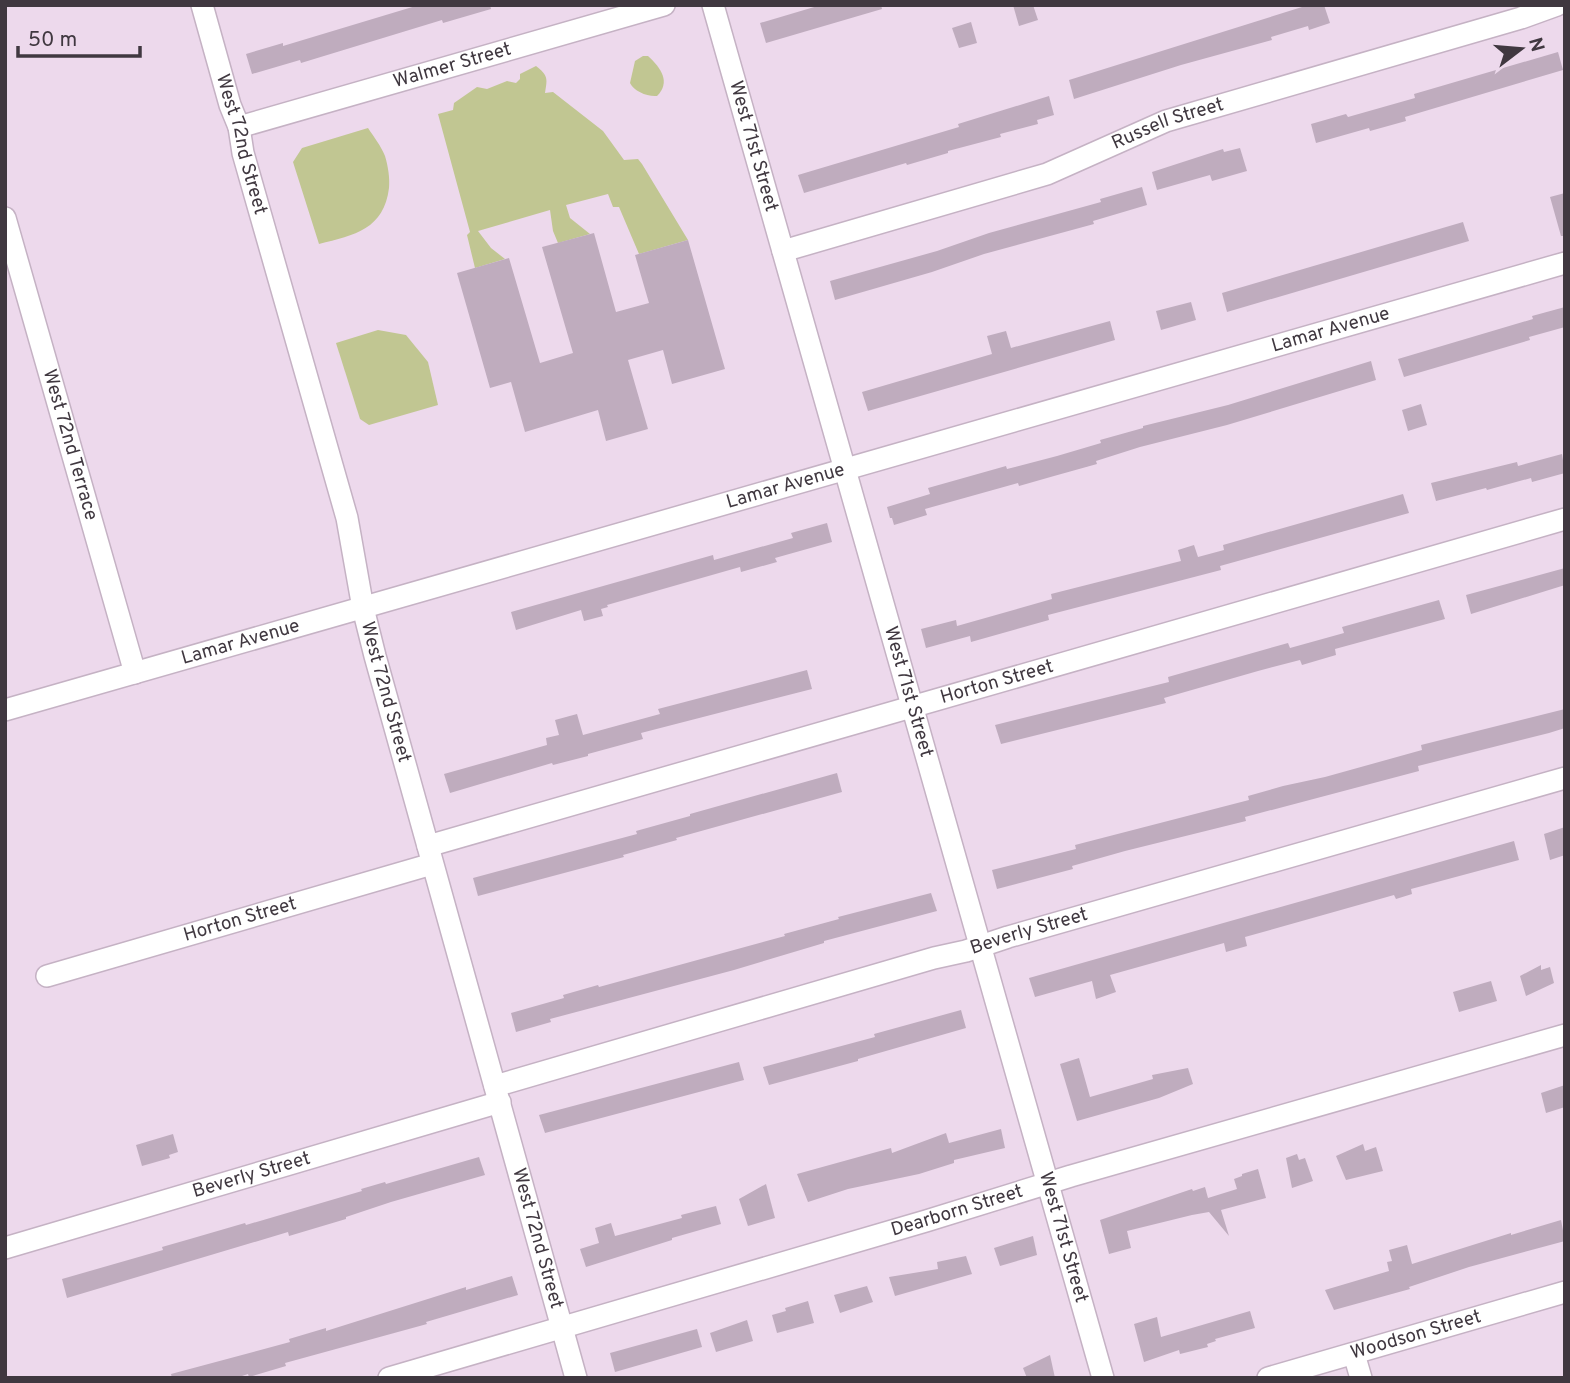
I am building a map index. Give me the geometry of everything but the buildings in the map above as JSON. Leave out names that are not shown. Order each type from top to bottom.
[{"type":"street","name":"West 72nd Street","points":[[202,5],[230,105],[240,127],[243,153],[347,518],[363,608],[576,1378]]},
{"type":"street","name":"Walmer Street","points":[[240,127],[664,5]]},
{"type":"street","name":"West 71st Street","points":[[713,5],[1103,1378]]},
{"type":"street","name":"Russell Street","points":[[783,251],[1047,174],[1166,121],[1521,18],[1557,5]]},
{"type":"street","name":"West 72nd Terrace","points":[[5,218],[135,673]]},
{"type":"street","name":"Lamar Avenue","points":[[5,710],[1565,263]]},
{"type":"street","name":"Horton Street","points":[[47,976],[913,707],[1565,519]]},
{"type":"street","name":"Beverly Street","points":[[5,1248],[921,961],[1565,778]]},
{"type":"street","name":"Dearborn Street","points":[[389,1378],[1048,1183],[1565,1035]]},
{"type":"street","name":"Woodson Street","points":[[1268,1378],[1565,1292]]},
{"type":"street","points":[[1354,1354],[1361,1378]]},
{"type":"green space","points":[[648,56],[663,75],[663,86],[657,96],[641,93],[630,83],[635,61]]},
{"type":"green space","points":[[536,66],[546,78],[545,93],[553,92],[603,131],[624,160],[638,159],[688,240],[639,254],[619,207],[613,207],[608,194],[566,205],[570,218],[590,234],[558,243],[550,210],[478,231],[491,248],[505,259],[475,268],[467,235],[470,232],[438,114],[453,110],[454,103],[477,87],[487,89],[507,81],[516,83],[520,74]]},
{"type":"green space","points":[[368,128],[386,160],[389,184],[386,202],[381,213],[366,228],[319,244],[293,162],[302,148]]},
{"type":"green space","points":[[378,330],[406,335],[428,362],[438,405],[369,425],[360,419],[336,343]]}]
